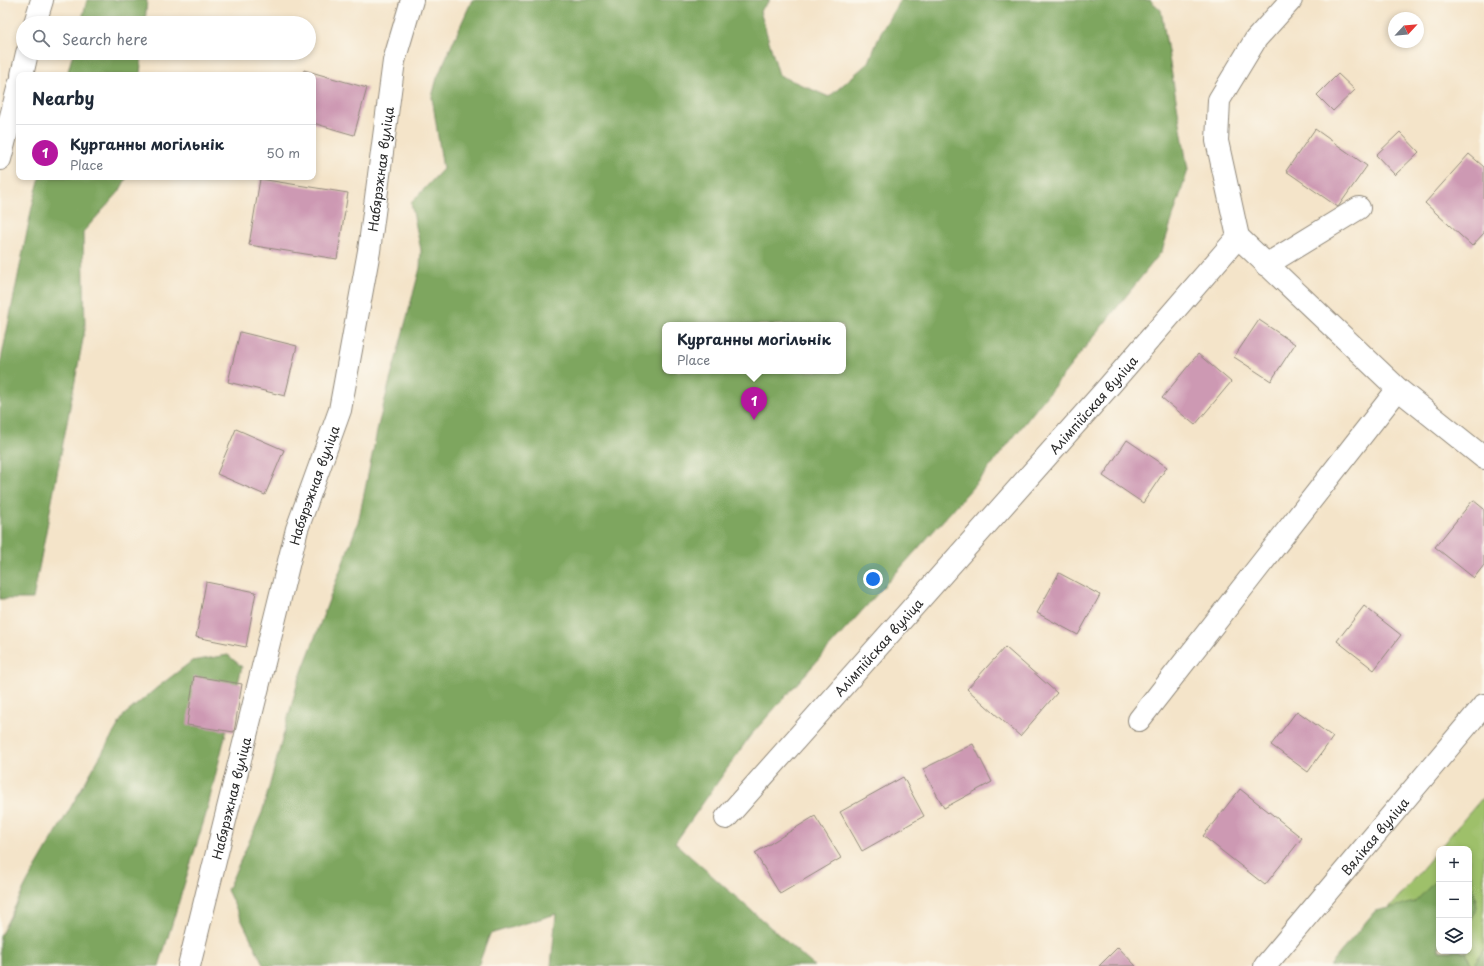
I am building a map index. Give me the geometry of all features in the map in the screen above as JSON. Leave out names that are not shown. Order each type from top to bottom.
[{"type":"street","points":[[37,16],[42,0]]},
{"type":"street","name":"Набярэжная вуліца","points":[[189,966],[297,528],[340,410],[369,252],[394,61],[412,0]]},
{"type":"street","points":[[1291,0],[1256,39],[1219,100],[1217,141],[1238,236],[1266,265],[1398,389],[1484,458]]},
{"type":"street","points":[[23,72],[25,60]]},
{"type":"street","points":[[0,159],[16,97]]},
{"type":"street","points":[[1266,265],[1358,208]]},
{"type":"street","name":"Алімпійская вуліца","points":[[726,818],[1110,385],[1238,236]]},
{"type":"street","points":[[1139,720],[1398,389]]},
{"type":"street","name":"Вялікая вуліца","points":[[1265,966],[1484,705]]},
{"type":"green space","points":[[87,0],[147,0],[146,16],[83,16]]},
{"type":"green space","points":[[472,0],[770,0],[760,11],[779,75],[829,97],[869,62],[881,32],[900,0],[1150,0],[1161,10],[1188,170],[1162,251],[981,478],[750,736],[675,843],[814,966],[551,966],[556,914],[490,934],[478,966],[264,966],[227,890],[262,813],[297,685],[358,523],[379,422],[420,268],[421,250],[411,203],[443,169],[432,97],[437,78]]},
{"type":"green space","points":[[71,60],[141,60],[140,72],[68,72]]},
{"type":"green space","points":[[39,180],[125,180],[119,192],[83,232],[85,329],[33,599],[0,599],[0,365],[32,207]]},
{"type":"green space","points":[[228,655],[242,667],[206,814],[159,966],[0,966],[0,936],[28,881],[124,715],[192,661]]},
{"type":"green space","points":[[1484,796],[1484,966],[1340,966],[1436,852],[1436,954],[1472,954],[1472,846],[1441,846]]},
{"type":"green space","points":[[1436,880],[1436,954],[1467,954],[1472,966],[1329,966],[1375,911],[1415,902]]},
{"type":"green space","points":[[1472,880],[1477,907],[1472,916]]},
{"type":"green space","points":[[1484,949],[1484,966],[1473,966]]},
{"type":"building","points":[[316,73],[367,88],[354,135],[316,124]]},
{"type":"building","points":[[1338,74],[1355,90],[1333,111],[1317,95]]},
{"type":"building","points":[[1315,129],[1367,166],[1338,207],[1286,171]]},
{"type":"building","points":[[1400,132],[1419,152],[1395,175],[1376,155]]},
{"type":"building","points":[[1469,154],[1484,167],[1484,233],[1472,246],[1425,203]]},
{"type":"building","points":[[260,180],[348,193],[337,259],[249,245]]},
{"type":"building","points":[[1259,320],[1295,344],[1271,381],[1234,357]]},
{"type":"building","points":[[240,332],[297,346],[285,396],[228,382]]},
{"type":"building","points":[[1198,354],[1231,382],[1195,425],[1162,398]]},
{"type":"building","points":[[236,429],[284,450],[265,495],[217,474]]},
{"type":"building","points":[[1127,440],[1167,467],[1143,503],[1103,476]]},
{"type":"building","points":[[1473,500],[1484,509],[1484,565],[1474,578],[1435,547]]},
{"type":"building","points":[[1059,573],[1100,595],[1078,635],[1037,613]]},
{"type":"building","points":[[206,582],[256,592],[246,647],[196,637]]},
{"type":"building","points":[[1364,606],[1401,635],[1374,670],[1337,641]]},
{"type":"building","points":[[1005,647],[1057,693],[1020,736],[967,689]]},
{"type":"building","points":[[194,676],[242,684],[234,732],[187,725]]},
{"type":"building","points":[[1297,711],[1333,737],[1308,772],[1271,745]]},
{"type":"building","points":[[973,744],[992,782],[944,808],[923,769]]},
{"type":"building","points":[[903,777],[924,816],[862,851],[840,812]]},
{"type":"building","points":[[1240,789],[1302,838],[1265,885],[1203,836]]},
{"type":"building","points":[[815,816],[841,858],[780,894],[755,853]]},
{"type":"building","points":[[1118,947],[1136,966],[1099,966]]},
{"type":"place","name":"Курганны могільнік","points":[[754,420]]}]
